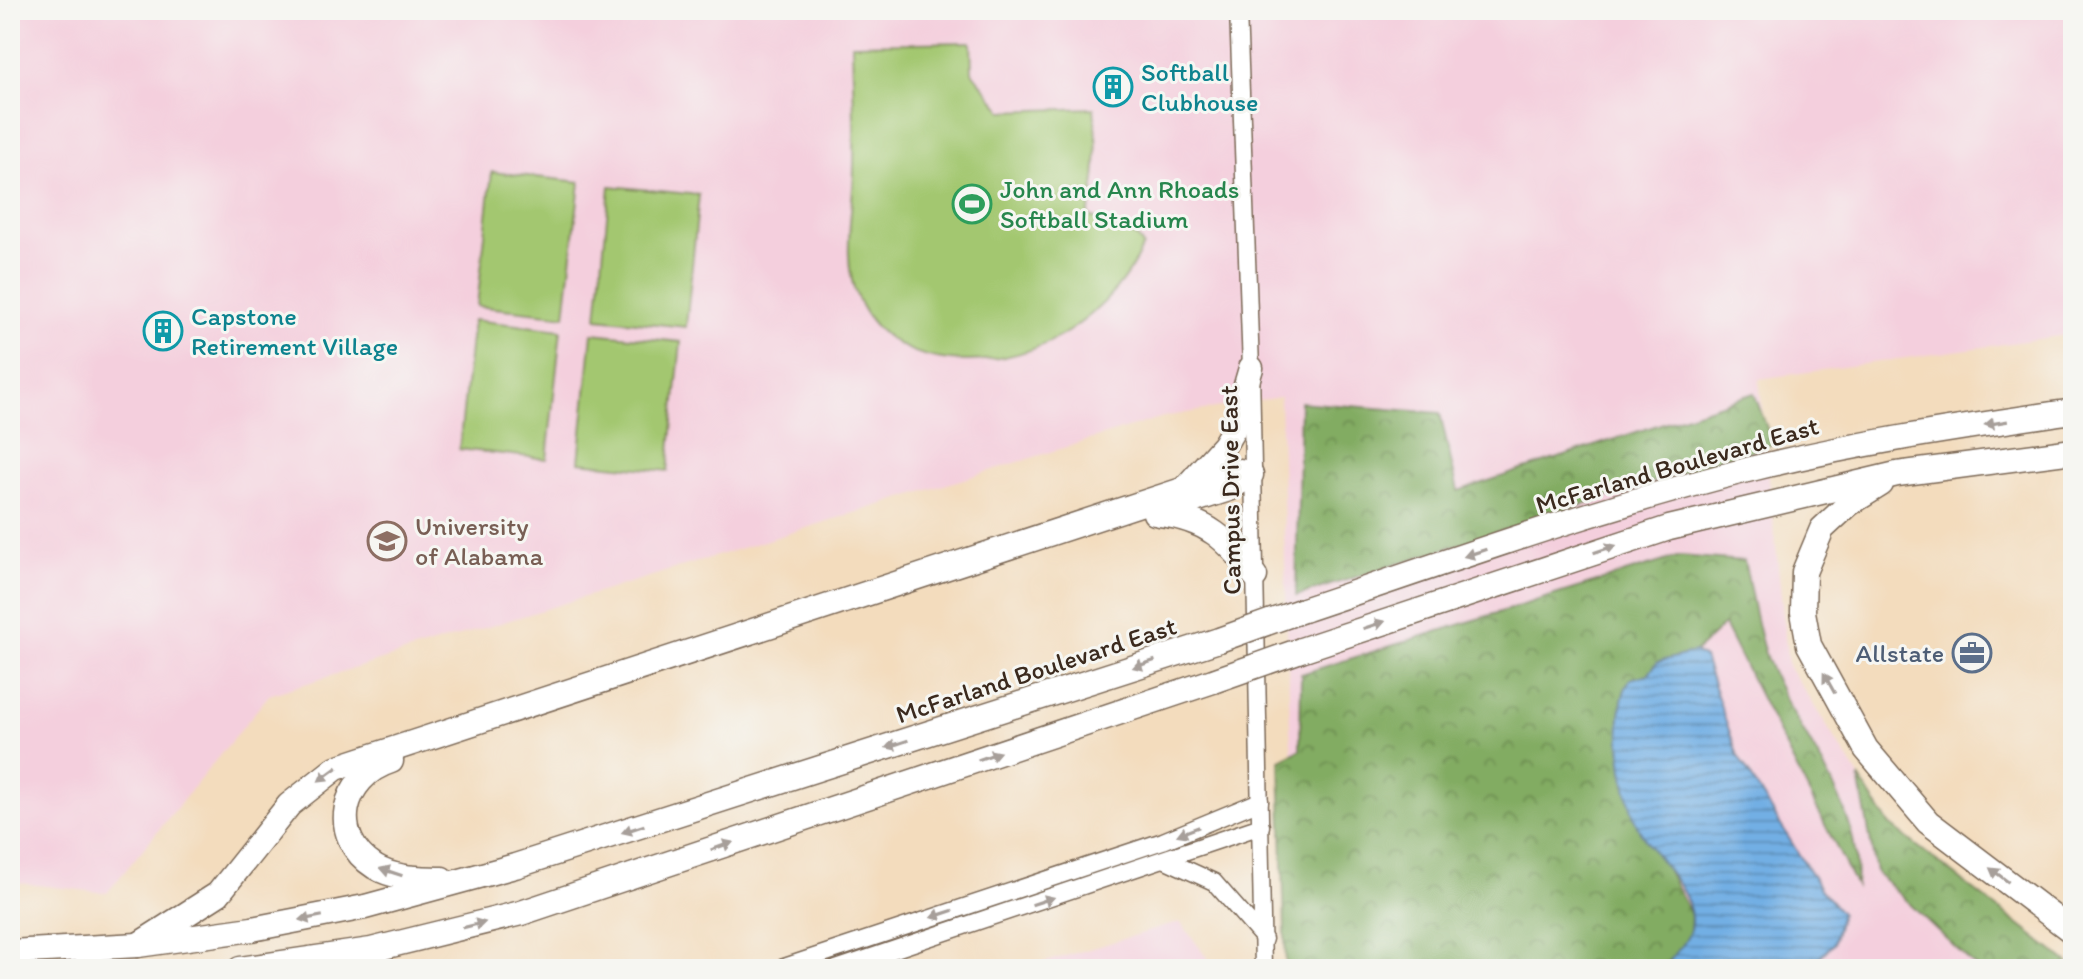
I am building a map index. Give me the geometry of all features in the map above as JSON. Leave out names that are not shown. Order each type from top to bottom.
[{"type":"highway","points":[[1185,489],[1224,445],[1233,430],[1251,368]]},
{"type":"highway","name":"McFarland Boulevard East","points":[[10,952],[138,945],[252,929],[365,907],[468,880],[1219,640],[1644,497],[1866,442],[2073,411]]},
{"type":"highway","points":[[240,969],[371,950],[521,913],[1669,528],[1897,474],[2073,451]]},
{"type":"highway","points":[[138,945],[218,894],[289,805],[336,768],[1240,471],[1251,475]]},
{"type":"highway","points":[[1897,474],[1849,504],[1822,529],[1804,572],[1803,612],[1809,645],[1866,749],[1928,822],[2069,927]]},
{"type":"highway","points":[[468,880],[392,875],[360,854],[346,820],[348,797],[359,778],[392,760],[1229,489],[1251,475]]},
{"type":"highway","points":[[1155,513],[1187,517],[1209,528],[1237,552],[1255,576]]},
{"type":"highway","points":[[335,969],[371,950]]},
{"type":"street","name":"Campus Drive East","points":[[1238,10],[1251,368],[1263,969]]},
{"type":"street","points":[[778,969],[1163,841],[1260,801]]},
{"type":"street","points":[[836,969],[1261,826]]},
{"type":"street","points":[[1166,860],[1214,882],[1264,939]]},
{"type":"shaded area","name":"University of Alabama","points":[[10,10],[2073,10],[2073,334],[1759,379],[1788,665],[1889,824],[2072,966],[2071,969],[1322,969],[1302,902],[1290,727],[1280,397],[1163,417],[269,695],[107,893],[10,882]]},
{"type":"shaded area","points":[[1180,922],[1216,969],[1022,969]]},
{"type":"green space","name":"John and Ann Rhoads Softball Stadium","points":[[971,42],[972,72],[1003,111],[1094,108],[1096,162],[1088,216],[1138,238],[1143,246],[1113,292],[1072,329],[1017,354],[987,360],[955,360],[925,355],[898,344],[875,325],[858,299],[853,284],[849,250],[854,151],[852,44]]},
{"type":"green space","points":[[492,172],[580,182],[565,316],[477,306]]},
{"type":"green space","points":[[610,186],[699,195],[686,327],[597,318]]},
{"type":"green space","points":[[473,320],[561,330],[547,459],[459,449]]},
{"type":"green space","points":[[592,333],[681,342],[668,471],[579,462]]},
{"type":"green space","points":[[1754,393],[1773,444],[1296,596],[1300,402],[1440,413],[1458,491]]},
{"type":"green space","points":[[1680,556],[1744,561],[1768,662],[1780,690],[1826,771],[1850,826],[1856,855],[1856,886],[1724,625],[1695,652],[1658,662],[1649,674],[1630,679],[1667,869],[1691,915],[1690,936],[1670,960],[1670,969],[1286,969],[1280,760],[1300,750],[1301,674]]},
{"type":"green space","points":[[1859,777],[1889,824],[2072,966],[2071,969],[1978,969],[1876,872]]},
{"type":"water","points":[[1695,652],[1704,658],[1738,756],[1821,890],[1841,913],[1833,944],[1808,969],[1670,969],[1670,960],[1690,931],[1689,905],[1636,823],[1623,770],[1621,710],[1630,679],[1649,674],[1657,662]]},
{"type":"place","name":"Softball Clubhouse","points":[[1113,87]]},
{"type":"place","name":"John and Ann Rhoads Softball Stadium","points":[[972,204]]},
{"type":"place","name":"Capstone Retirement Village","points":[[163,331]]},
{"type":"place","name":"University of Alabama","points":[[387,541]]},
{"type":"place","name":"Allstate","points":[[1972,653]]}]
